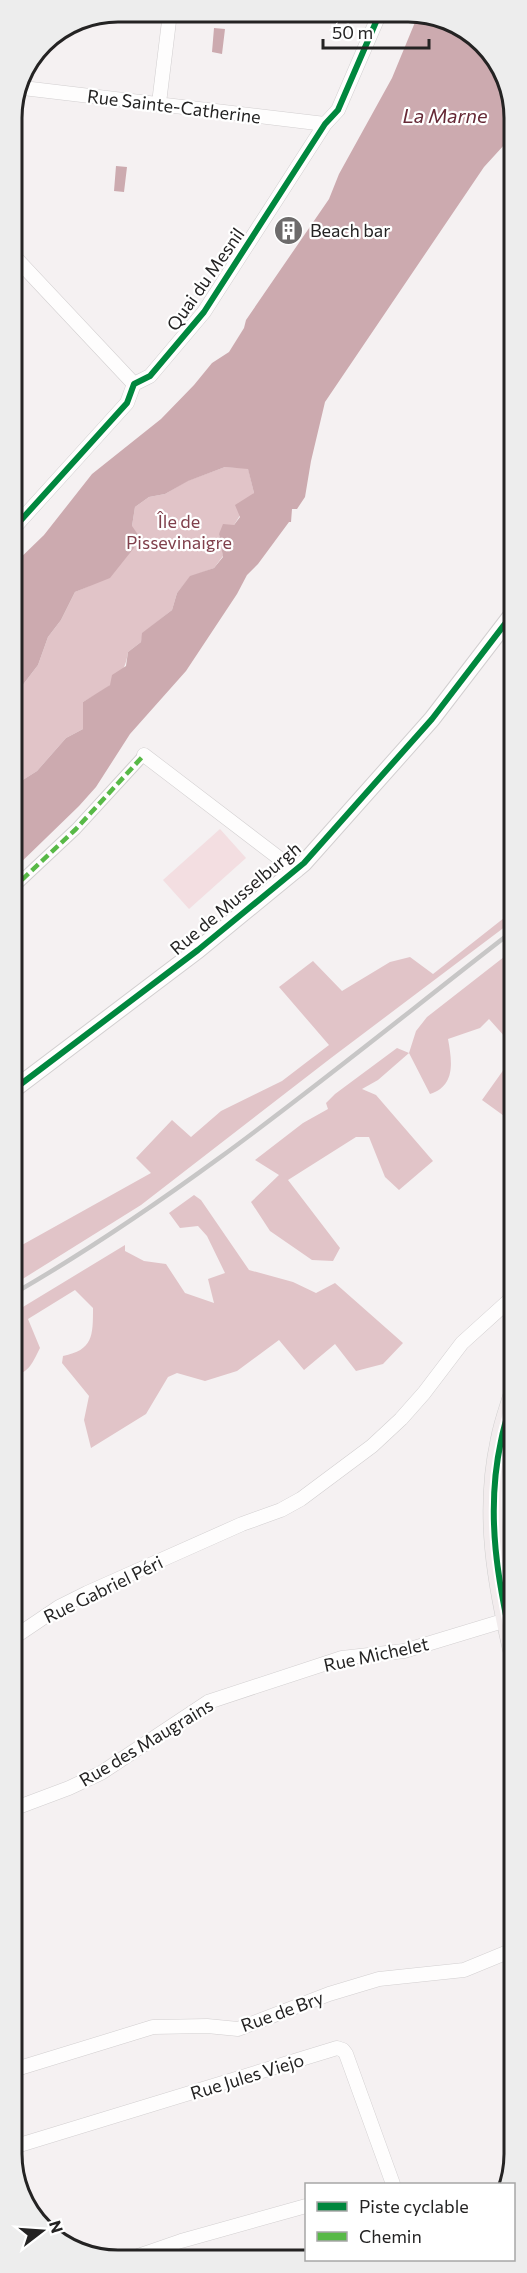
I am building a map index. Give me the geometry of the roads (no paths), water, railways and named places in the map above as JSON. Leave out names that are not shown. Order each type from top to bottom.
[{"type":"main road","points":[[504,1430],[494,1497],[494,1542],[500,1592],[504,1602]]},
{"type":"street","points":[[159,103],[169,22]]},
{"type":"street","name":"Quai du Mesnil","points":[[23,518],[127,403],[134,384],[150,376],[204,312],[325,124],[338,110],[376,22]]},
{"type":"street","name":"Rue Sainte-Catherine","points":[[28,89],[325,124]]},
{"type":"street","points":[[23,266],[134,384]]},
{"type":"street","name":"Rue de Musselburgh","points":[[23,1083],[198,950],[296,871],[432,719],[504,625]]},
{"type":"street","points":[[23,879],[76,829],[144,755],[296,871]]},
{"type":"street","name":"Rue Gabriel Péri","points":[[22,1632],[59,1607],[196,1544],[281,1510],[328,1480],[372,1446],[401,1419],[462,1343],[504,1305]]},
{"type":"street","name":"Rue Michelet","points":[[246,1688],[342,1658],[404,1652],[504,1621]]},
{"type":"street","name":"Rue des Maugrains","points":[[22,1806],[101,1773],[208,1702],[246,1688]]},
{"type":"street","name":"Rue de Bry","points":[[22,2067],[153,2027],[207,2026],[238,2029],[329,1994],[379,1979],[464,1970],[504,1954]]},
{"type":"street","name":"Rue Jules Viejo","points":[[22,2144],[338,2048],[343,2049],[346,2054],[392,2183]]},
{"type":"street","points":[[155,2250],[305,2206]]},
{"type":"water","name":"La Marne","points":[[415,23],[427,24],[456,35],[481,55],[497,82],[504,106],[504,145],[484,167],[325,402],[305,497],[297,509],[292,509],[291,522],[247,575],[186,671],[130,734],[96,787],[23,861],[23,780],[37,771],[66,738],[83,729],[83,702],[110,685],[112,675],[126,666],[128,652],[141,642],[142,633],[172,610],[177,593],[190,576],[214,568],[223,557],[219,534],[223,524],[234,525],[240,517],[235,505],[254,493],[248,469],[225,467],[188,481],[165,494],[149,497],[135,507],[132,526],[141,539],[110,578],[75,592],[61,620],[48,637],[38,665],[23,685],[23,556],[44,535],[92,474],[161,419],[212,363],[229,352],[244,328],[246,320],[329,199],[339,174],[392,78]]},
{"type":"water","points":[[214,28],[225,29],[222,54],[212,52]]},
{"type":"water","points":[[116,166],[127,167],[124,192],[114,191]]},
{"type":"railway","points":[[22,1288],[79,1254],[207,1167],[270,1121],[504,938]]},
{"type":"place","name":"Beach bar","points":[[289,230]]},
{"type":"park label","name":"Île de Pissevinaigre","points":[[179,531]]}]
